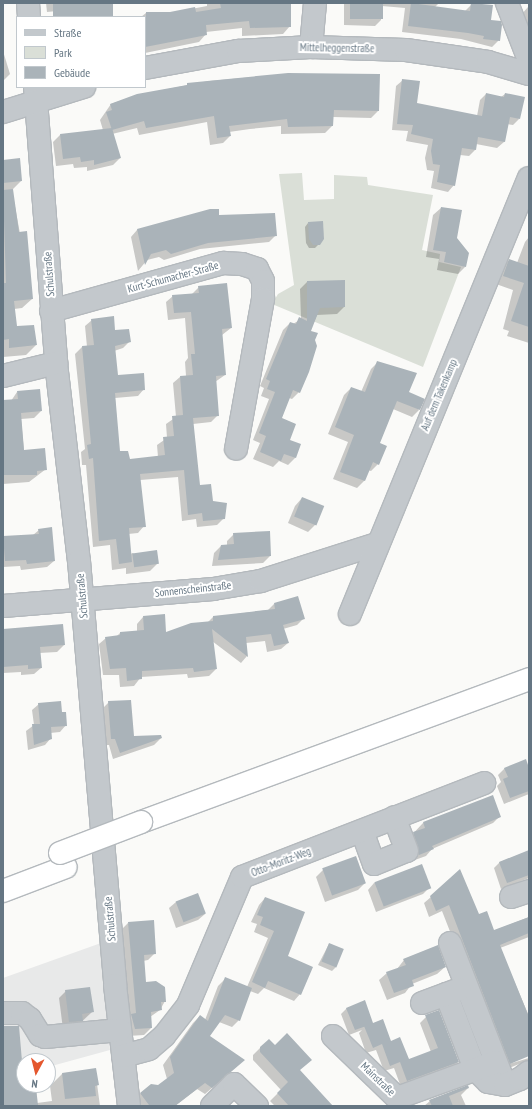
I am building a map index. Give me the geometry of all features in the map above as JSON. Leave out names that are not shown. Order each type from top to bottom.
[{"type":"highway","points":[[3,891],[63,860],[529,679]]},
{"type":"highway","points":[[143,829],[529,694]]},
{"type":"highway","points":[[3,875],[63,860]]},
{"type":"street","points":[[28,3],[29,16]]},
{"type":"street","points":[[311,47],[315,3]]},
{"type":"street","points":[[507,3],[529,60]]},
{"type":"street","name":"Mittelheggenstraße","points":[[146,68],[238,51],[311,47],[406,50],[488,62],[529,74]]},
{"type":"street","points":[[3,112],[36,95],[78,88]]},
{"type":"street","name":"Schulstraße","points":[[36,95],[51,311],[82,599],[120,1030],[129,1106]]},
{"type":"street","name":"Auf dem Takenkamp","points":[[350,614],[377,544],[529,178]]},
{"type":"street","name":"Kurt-Schumacher-Straße","points":[[51,311],[223,263],[242,264],[257,269],[263,281],[263,299],[236,449]]},
{"type":"street","points":[[3,376],[56,363]]},
{"type":"street","name":"Sonnenscheinstraße","points":[[3,606],[213,589],[261,581],[377,544]]},
{"type":"street","name":"Otto-Moritz-Weg","points":[[123,1056],[149,1049],[164,1036],[188,1005],[242,877],[484,783]]},
{"type":"street","points":[[362,831],[374,864],[408,851],[394,817]]},
{"type":"street","points":[[450,943],[505,1085]]},
{"type":"street","points":[[422,1003],[467,986]]},
{"type":"street","points":[[446,994],[475,1069],[488,1082],[505,1085],[520,1080],[529,1072]]},
{"type":"street","points":[[3,1013],[22,1013],[30,1019],[40,1035],[45,1037],[120,1030]]},
{"type":"street","name":"Mainstraße","points":[[333,1036],[397,1098],[496,1062]]},
{"type":"street","points":[[212,1106],[234,1084],[257,1106]]},
{"type":"shaded area","points":[[101,943],[110,1050],[56,1065],[56,1053],[16,1053],[16,1093],[37,1093],[38,1106],[3,1106],[3,978]]},
{"type":"green space","points":[[302,173],[304,200],[334,199],[334,175],[367,177],[368,185],[433,195],[422,250],[440,254],[439,262],[461,267],[423,367],[272,304],[278,294],[294,285],[279,174]]},
{"type":"building","points":[[53,3],[113,3],[113,16],[53,16]]},
{"type":"building","points":[[220,3],[291,3],[291,27],[250,28],[249,21],[206,25],[207,35],[146,47],[146,12],[170,12],[195,7],[196,12],[221,8]]},
{"type":"building","points":[[350,3],[383,3],[383,19],[350,19]]},
{"type":"building","points":[[411,3],[470,11],[471,3],[493,5],[491,20],[501,21],[502,25],[500,41],[483,39],[484,36],[468,33],[408,26]]},
{"type":"building","points":[[288,73],[380,74],[379,111],[334,110],[333,126],[288,127],[287,119],[229,126],[231,136],[217,138],[214,116],[146,128],[144,121],[112,130],[106,112],[112,110],[110,104],[137,94],[187,85],[187,83]]},
{"type":"building","points":[[402,79],[420,81],[417,103],[482,116],[486,93],[504,97],[505,93],[525,97],[520,119],[510,117],[505,142],[478,137],[476,150],[462,148],[455,186],[437,182],[440,165],[433,164],[431,151],[433,139],[411,134],[413,125],[397,124]]},
{"type":"building","points":[[112,128],[121,158],[94,165],[94,160],[81,162],[80,157],[63,159],[60,134]]},
{"type":"building","points":[[20,158],[22,181],[3,183],[3,160]]},
{"type":"building","points":[[13,189],[19,232],[27,231],[33,299],[14,301],[17,326],[34,325],[37,345],[9,348],[9,339],[3,340],[3,283],[6,283],[3,190]]},
{"type":"building","points":[[441,207],[462,210],[457,238],[469,253],[466,267],[444,262],[446,252],[433,250]]},
{"type":"building","points":[[210,209],[219,209],[219,215],[275,213],[277,236],[208,243],[171,254],[166,250],[151,254],[145,265],[137,229]]},
{"type":"building","points":[[323,221],[324,239],[320,245],[313,245],[309,239],[308,222]]},
{"type":"building","points":[[509,259],[529,266],[529,327],[511,321],[524,283],[503,276]]},
{"type":"building","points":[[345,280],[345,307],[320,308],[311,331],[318,333],[315,340],[317,346],[309,372],[300,393],[293,390],[282,418],[296,424],[290,440],[301,444],[296,458],[284,454],[281,461],[260,452],[266,436],[259,433],[275,392],[267,389],[270,381],[266,379],[290,322],[296,324],[299,317],[307,321],[307,281]]},
{"type":"building","points":[[227,283],[232,328],[222,329],[226,375],[216,376],[219,416],[193,418],[200,485],[211,484],[213,501],[227,503],[225,519],[203,521],[202,513],[188,515],[184,470],[140,474],[146,527],[129,528],[132,562],[119,564],[116,539],[99,541],[93,458],[89,459],[87,445],[91,444],[82,346],[94,345],[91,319],[114,316],[115,330],[129,329],[131,342],[115,346],[118,375],[144,373],[145,390],[115,393],[120,451],[128,451],[130,459],[165,455],[163,437],[174,436],[172,416],[183,415],[180,376],[193,375],[191,354],[195,354],[191,312],[174,313],[172,295],[199,293],[198,286]]},
{"type":"building","points":[[377,361],[417,373],[409,392],[425,399],[420,410],[397,401],[380,443],[387,446],[379,465],[373,462],[365,481],[340,472],[354,435],[335,427],[351,387],[365,392]]},
{"type":"building","points":[[40,389],[42,411],[21,413],[24,450],[45,448],[47,470],[37,471],[37,475],[3,475],[3,400],[18,399],[17,391]]},
{"type":"building","points":[[302,497],[324,506],[316,525],[294,516]]},
{"type":"building","points":[[52,527],[55,561],[27,564],[26,560],[5,561],[3,536],[39,534],[38,529]]},
{"type":"building","points":[[270,531],[271,556],[218,560],[221,545],[234,544],[233,533]]},
{"type":"building","points":[[157,550],[159,564],[134,567],[132,553]]},
{"type":"building","points":[[298,596],[305,619],[283,625],[289,643],[274,646],[271,634],[246,637],[248,657],[212,629],[217,669],[194,672],[193,668],[142,671],[142,679],[127,681],[126,668],[110,669],[105,637],[120,635],[120,632],[144,630],[143,616],[165,614],[166,632],[191,623],[213,621],[213,616],[275,609],[274,603]]},
{"type":"building","points":[[63,624],[65,645],[40,647],[42,668],[28,669],[28,665],[3,667],[3,629]]},
{"type":"building","points":[[131,700],[134,736],[161,735],[162,738],[120,753],[115,739],[111,739],[108,701]]},
{"type":"building","points":[[61,701],[62,712],[66,712],[67,726],[51,727],[52,739],[34,745],[32,724],[40,724],[38,703]]},
{"type":"building","points":[[526,759],[529,768],[529,791],[510,798],[503,779],[508,777],[504,768]]},
{"type":"building","points":[[493,795],[501,817],[432,846],[434,849],[419,855],[413,832],[425,828],[423,822]]},
{"type":"building","points":[[529,850],[529,875],[507,883],[499,862]]},
{"type":"building","points":[[356,856],[366,883],[332,896],[322,868]]},
{"type":"building","points":[[422,864],[431,888],[384,907],[374,882]]},
{"type":"building","points":[[460,869],[479,914],[487,911],[494,930],[529,917],[529,933],[500,945],[529,1017],[529,1056],[510,1064],[449,905],[436,911],[430,896]]},
{"type":"building","points":[[198,893],[206,914],[183,922],[176,902]]},
{"type":"building","points":[[265,897],[305,912],[288,956],[313,967],[301,995],[268,981],[265,988],[252,982],[274,931],[260,925],[263,917],[257,915]]},
{"type":"building","points":[[154,920],[156,954],[144,955],[146,982],[156,981],[165,987],[166,1002],[161,1002],[162,1010],[151,1012],[152,1028],[135,1029],[131,1014],[136,1013],[128,922]]},
{"type":"building","points":[[329,943],[344,949],[336,968],[322,962]]},
{"type":"building","points":[[438,945],[446,967],[412,980],[414,986],[394,993],[386,972],[406,965],[403,959]]},
{"type":"building","points":[[225,977],[252,988],[240,1021],[225,1015],[210,1036],[245,1060],[212,1088],[205,1083],[175,1106],[149,1105],[140,1093],[151,1084],[158,1085],[174,1073],[170,1057],[200,1015],[208,1021]]},
{"type":"building","points":[[90,987],[94,1012],[82,1014],[83,1021],[69,1022],[65,990]]},
{"type":"building","points":[[365,1000],[373,1023],[383,1019],[391,1041],[400,1037],[409,1059],[438,1048],[425,1015],[439,1010],[459,1062],[407,1081],[400,1062],[390,1066],[382,1044],[373,1048],[364,1027],[355,1030],[346,1008]]},
{"type":"building","points":[[3,1026],[19,1026],[21,1053],[16,1053],[16,1093],[37,1093],[38,1106],[3,1106]]},
{"type":"building","points":[[287,1033],[312,1060],[300,1070],[333,1106],[289,1106],[277,1093],[288,1082],[260,1052],[260,1047],[269,1039],[275,1045]]},
{"type":"building","points":[[96,1068],[99,1085],[95,1086],[96,1096],[65,1099],[62,1073]]},
{"type":"building","points":[[468,1085],[469,1088],[449,1096],[453,1106],[432,1106],[429,1100]]}]
